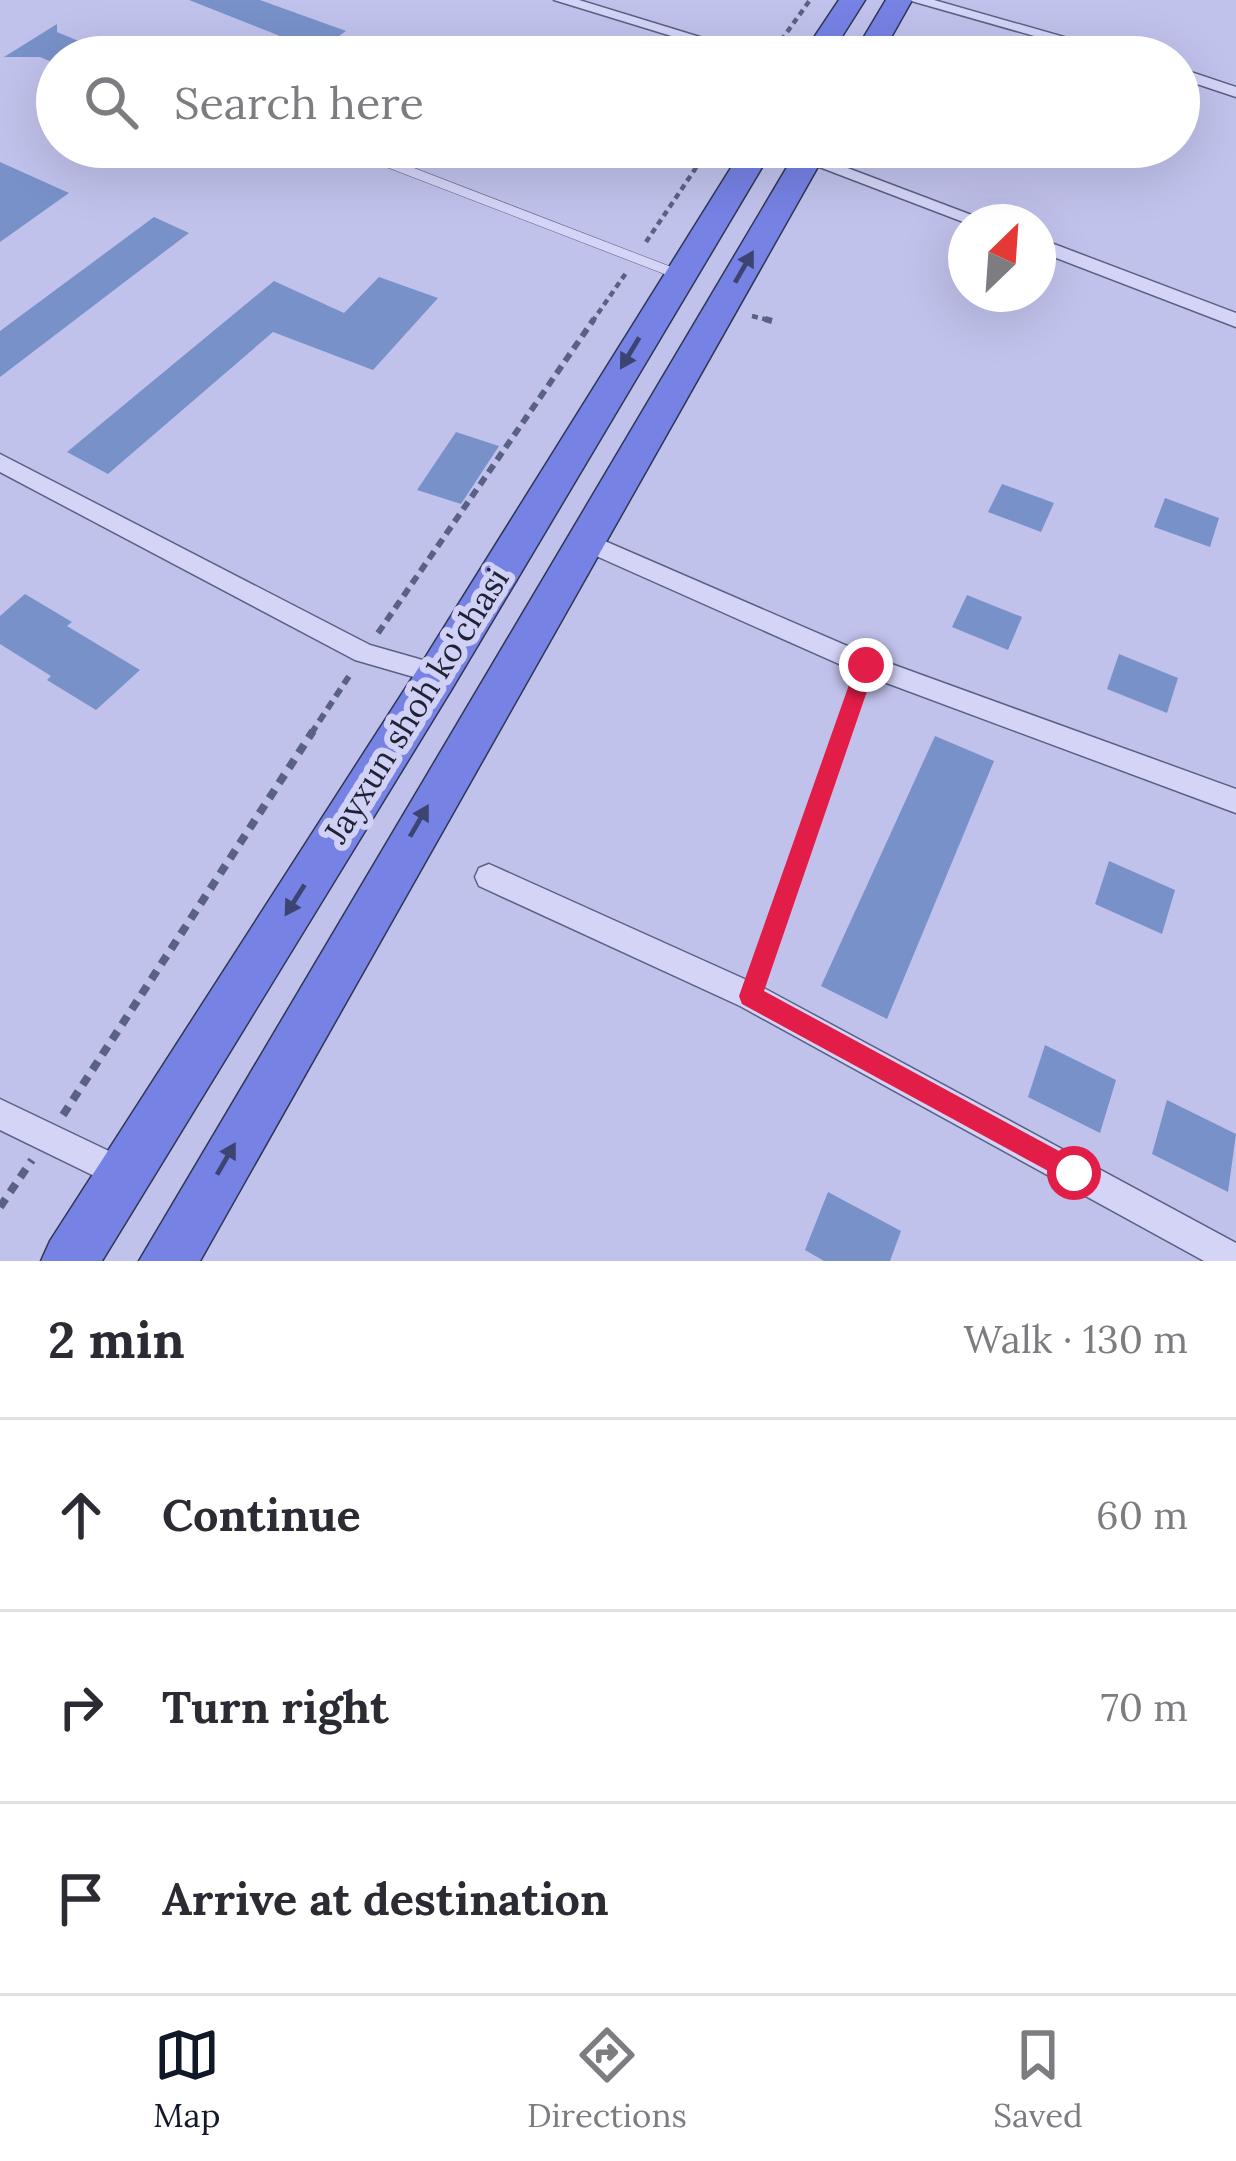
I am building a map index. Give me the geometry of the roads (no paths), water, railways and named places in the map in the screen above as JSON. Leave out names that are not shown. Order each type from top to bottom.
[{"type":"highway","points":[[829,36],[852,0]]},
{"type":"highway","points":[[878,36],[899,0]]},
{"type":"highway","name":"Jayxun shoh ko'chasi","points":[[70,1261],[438,674],[746,168]]},
{"type":"highway","name":"Jayxun shoh ko'chasi","points":[[186,1254],[790,168]]},
{"type":"street","points":[[562,0],[685,36]]},
{"type":"street","points":[[916,0],[1049,36]]},
{"type":"street","points":[[1200,80],[1236,92]]},
{"type":"street","points":[[845,168],[948,209]]},
{"type":"street","points":[[1056,251],[1236,320]]},
{"type":"street","points":[[0,462],[364,653],[438,674]]},
{"type":"street","points":[[584,541],[866,665],[1236,801]]},
{"type":"street","points":[[488,877],[750,996],[1236,1261]]},
{"type":"street","points":[[0,1114],[122,1174]]},
{"type":"lane","points":[[401,168],[679,275]]},
{"type":"lane","points":[[750,996],[866,665]]}]
